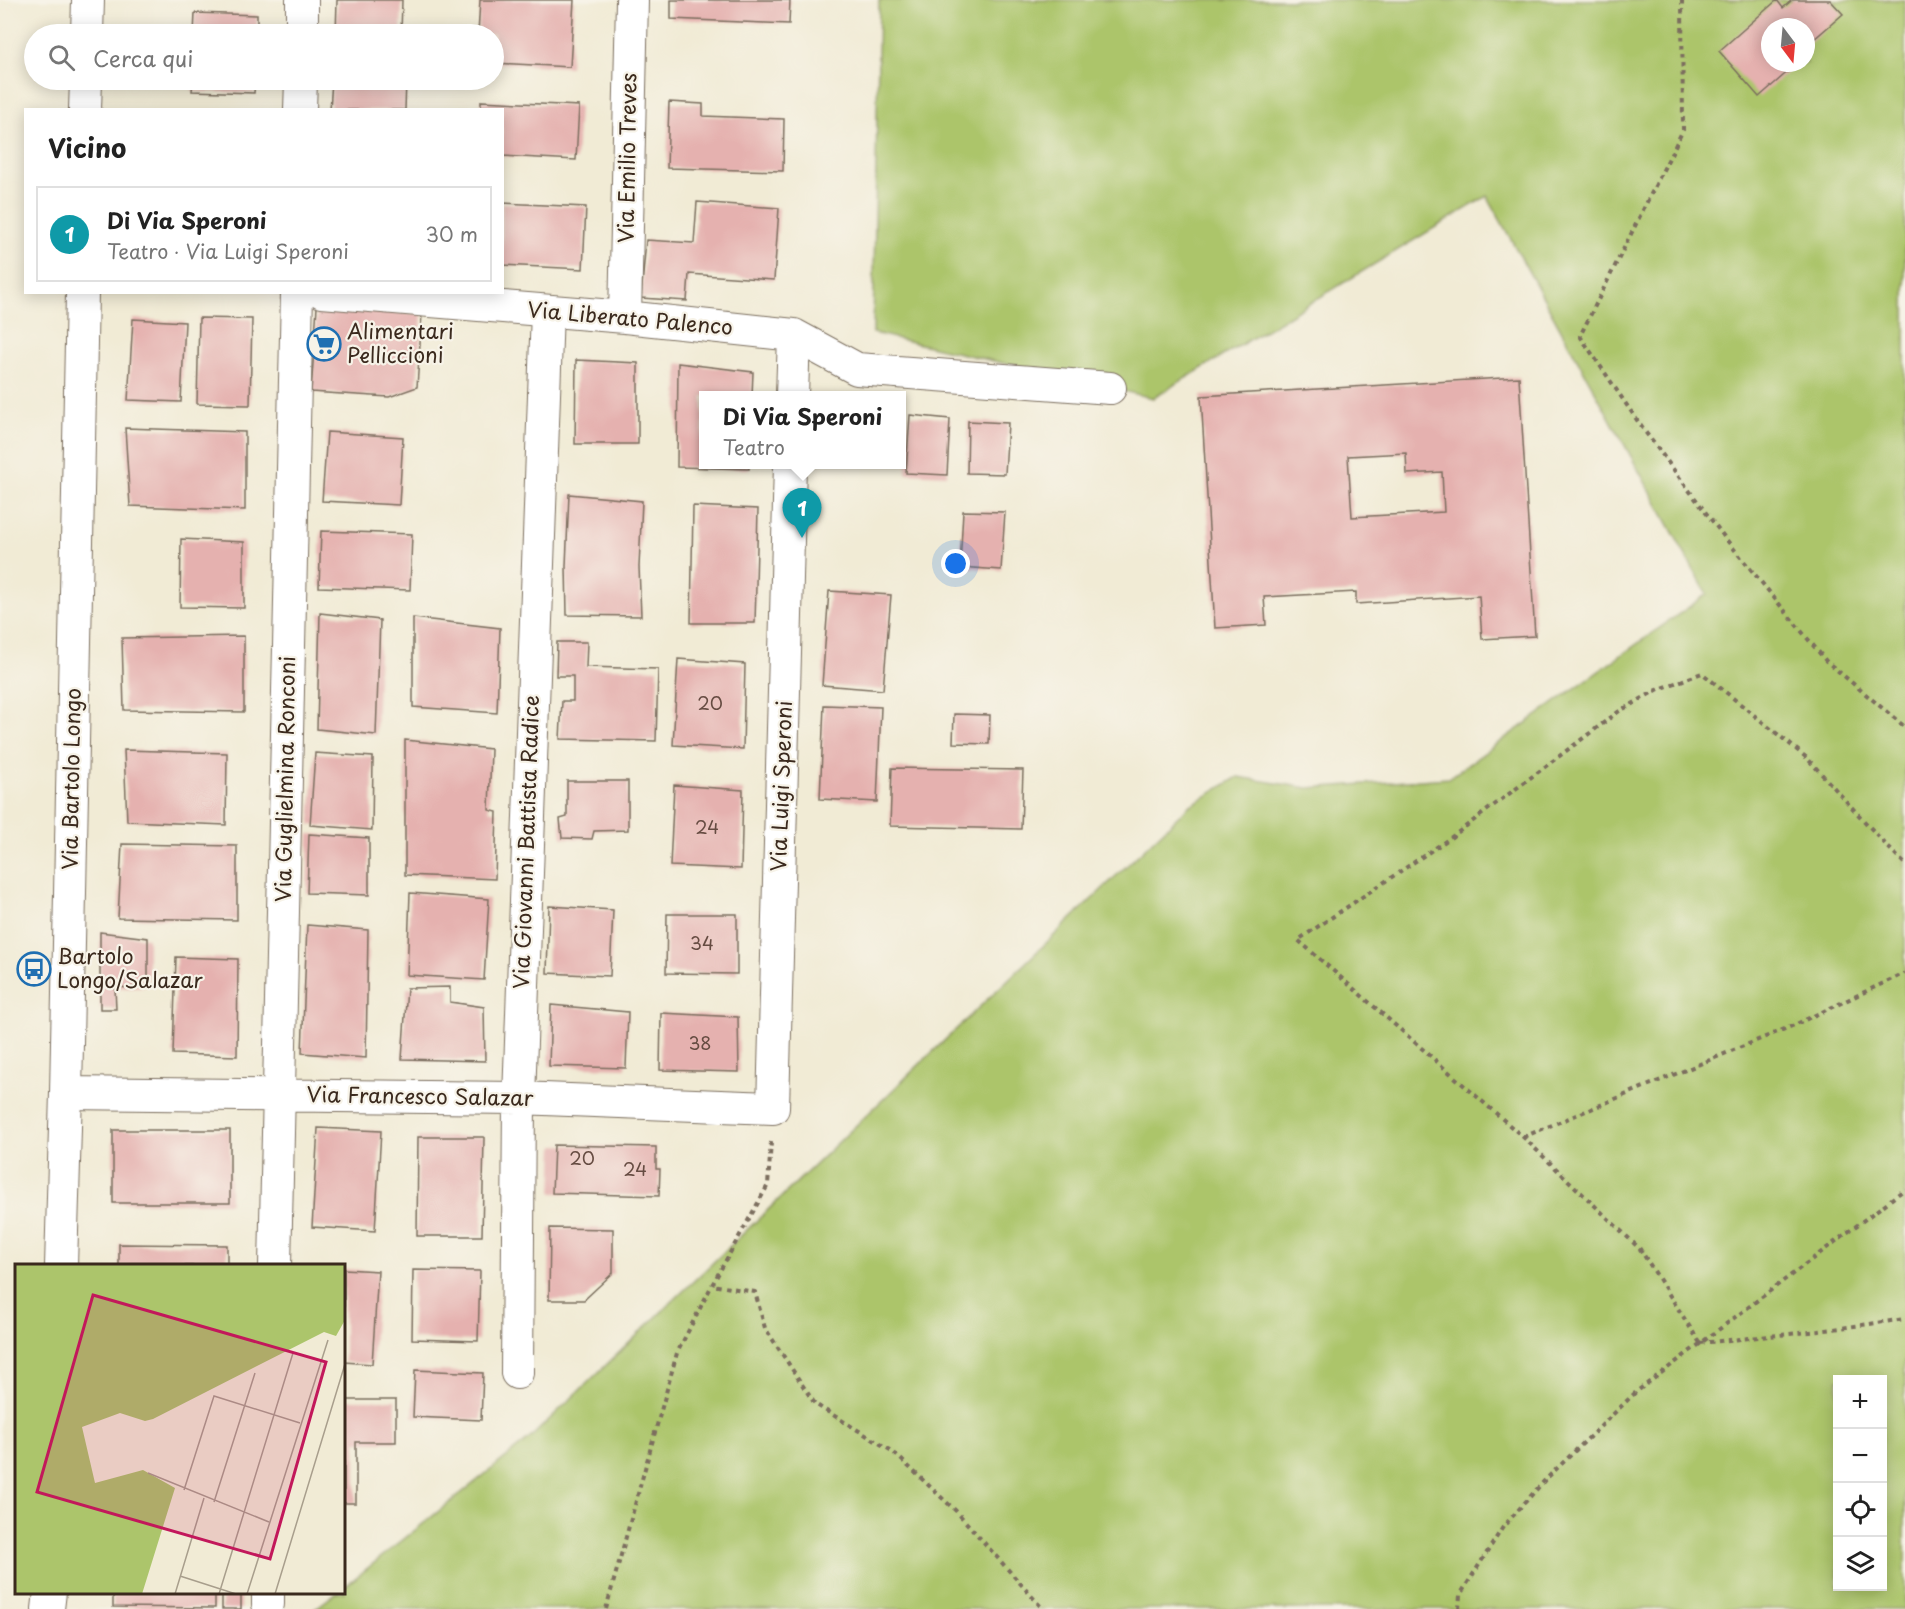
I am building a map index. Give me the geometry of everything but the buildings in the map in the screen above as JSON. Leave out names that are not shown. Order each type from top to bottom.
[{"type":"street","points":[[87,24],[88,0]]},
{"type":"street","points":[[302,0],[302,24]]},
{"type":"street","name":"Via Emilio Treves","points":[[625,317],[632,0]]},
{"type":"street","points":[[86,90],[86,108]]},
{"type":"street","points":[[300,108],[301,90]]},
{"type":"street","name":"Via Bartolo Longo","points":[[61,1264],[82,294]]},
{"type":"street","name":"Via Guglielmina Ronconi","points":[[275,1264],[297,294]]},
{"type":"street","name":"Via Liberato Palenco","points":[[346,294],[625,317],[794,335]]},
{"type":"street","name":"Via Giovanni Battista Radice","points":[[517,1373],[519,1098],[547,311]]},
{"type":"street","points":[[792,391],[794,335],[857,369],[1110,388]]},
{"type":"street","name":"Via Luigi Speroni","points":[[773,1108],[790,469]]},
{"type":"street","name":"Via Francesco Salazar","points":[[66,1093],[519,1098],[773,1108]]},
{"type":"street","points":[[48,1609],[50,1594]]},
{"type":"path","points":[[1682,0],[1683,130],[1580,336],[1643,429],[1725,538],[1826,661],[1905,726]]},
{"type":"path","points":[[1700,1344],[1640,1249],[1522,1137],[1298,940],[1453,836],[1618,712],[1657,690],[1702,673],[1807,758],[1905,864]]},
{"type":"path","points":[[1522,1137],[1792,1026],[1905,973]]},
{"type":"path","points":[[606,1609],[677,1353],[768,1185],[773,1108]]},
{"type":"path","points":[[1459,1609],[1460,1595],[1503,1527],[1545,1480],[1636,1392],[1905,1189]]},
{"type":"path","points":[[712,1285],[755,1292],[765,1328],[815,1404],[892,1450],[956,1511],[1043,1609]]},
{"type":"path","points":[[1700,1344],[1905,1319]]},
{"type":"green space","points":[[879,0],[1905,0],[1905,1609],[315,1609],[335,1594],[345,1594],[345,1586],[529,1439],[1189,806],[1238,777],[1308,788],[1449,778],[1707,594],[1487,196],[1153,398],[873,333]]},
{"type":"place","name":"Alimentari Pelliccioni","points":[[324,344]]},
{"type":"place","name":"Di Via Speroni","points":[[802,538]]},
{"type":"place","name":"Bartolo Longo/Salazar","points":[[34,969]]}]
